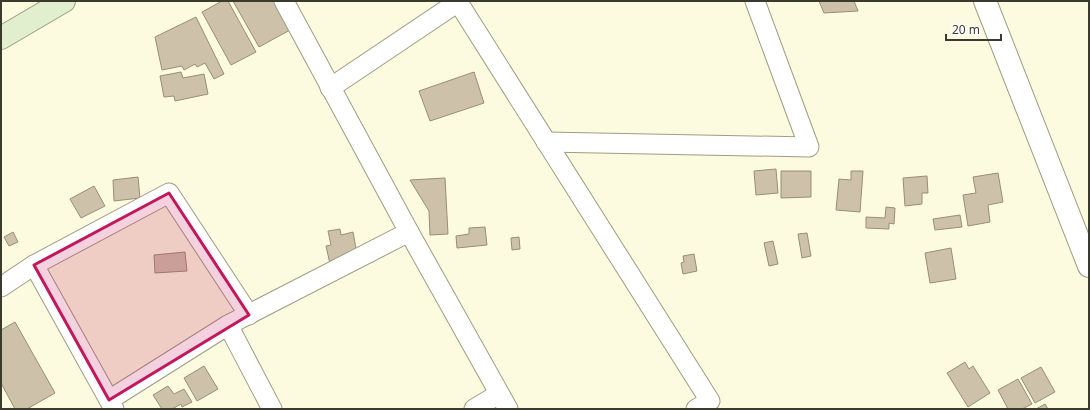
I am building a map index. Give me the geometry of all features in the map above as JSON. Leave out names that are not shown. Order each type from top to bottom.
[{"type":"main road","points":[[1,38],[64,1]]},
{"type":"street","points":[[284,1],[408,232],[503,401],[474,409]]},
{"type":"street","points":[[546,142],[809,147],[755,1]]},
{"type":"street","points":[[985,1],[1089,266]]},
{"type":"street","points":[[330,88],[459,2],[710,401],[696,409]]},
{"type":"street","points":[[1,287],[34,265],[169,193],[249,315]]},
{"type":"street","points":[[34,265],[112,405],[228,325],[408,232]]},
{"type":"street","points":[[228,325],[272,409]]},
{"type":"highlighted area","points":[[169,193],[249,315],[109,400],[34,265]]},
{"type":"building","points":[[222,1],[228,1],[256,52],[231,65],[202,12]]},
{"type":"building","points":[[233,1],[274,1],[290,30],[259,47]]},
{"type":"building","points":[[819,1],[854,1],[858,11],[824,13]]},
{"type":"building","points":[[196,17],[224,74],[214,79],[205,63],[197,67],[195,64],[184,70],[182,66],[162,70],[155,37]]},
{"type":"building","points":[[181,72],[183,78],[204,74],[208,94],[175,101],[174,96],[164,97],[160,76]]},
{"type":"building","points":[[474,72],[484,103],[430,121],[419,91]]},
{"type":"building","points":[[776,169],[778,193],[756,195],[754,171]]},
{"type":"building","points":[[781,171],[811,171],[811,197],[781,198]]},
{"type":"building","points":[[851,171],[863,171],[860,212],[836,210],[839,179],[851,180]]},
{"type":"building","points":[[998,173],[1003,202],[988,205],[990,222],[968,226],[963,195],[976,193],[973,177]]},
{"type":"building","points":[[927,176],[928,193],[922,193],[922,204],[905,206],[903,178]]},
{"type":"building","points":[[138,177],[140,198],[114,201],[113,180]]},
{"type":"building","points":[[445,178],[448,234],[430,235],[429,211],[410,180]]},
{"type":"building","points":[[94,186],[105,206],[81,218],[70,199]]},
{"type":"building","points":[[886,207],[895,208],[894,224],[889,223],[889,229],[866,228],[866,217],[885,218]]},
{"type":"building","points":[[960,215],[962,227],[935,230],[933,219]]},
{"type":"building","points":[[485,227],[487,245],[457,248],[456,236],[469,234],[469,228]]},
{"type":"building","points":[[340,229],[341,235],[353,232],[358,259],[330,264],[326,246],[331,245],[328,231]]},
{"type":"building","points":[[13,232],[18,242],[9,246],[4,237]]},
{"type":"building","points":[[807,233],[811,256],[802,258],[798,234]]},
{"type":"building","points":[[519,237],[520,249],[512,250],[511,238]]},
{"type":"building","points":[[773,241],[778,264],[769,266],[764,243]]},
{"type":"building","points":[[951,248],[956,279],[930,283],[925,253]]},
{"type":"building","points":[[185,252],[187,271],[155,273],[154,255]]},
{"type":"building","points":[[694,254],[697,271],[683,274],[681,263],[684,262],[683,256]]},
{"type":"building","points":[[15,322],[55,393],[27,409],[15,409],[1,383],[1,330]]},
{"type":"building","points":[[965,362],[969,369],[973,366],[990,393],[968,407],[947,373]]},
{"type":"building","points":[[204,366],[218,389],[197,401],[184,378]]},
{"type":"building","points":[[1041,367],[1055,392],[1035,403],[1021,378]]},
{"type":"building","points":[[1018,379],[1032,404],[1022,409],[1008,409],[998,390]]},
{"type":"building","points":[[168,386],[174,394],[184,389],[192,402],[182,407],[181,404],[172,409],[162,409],[153,395]]},
{"type":"building","points":[[1045,404],[1048,409],[1036,409]]}]
